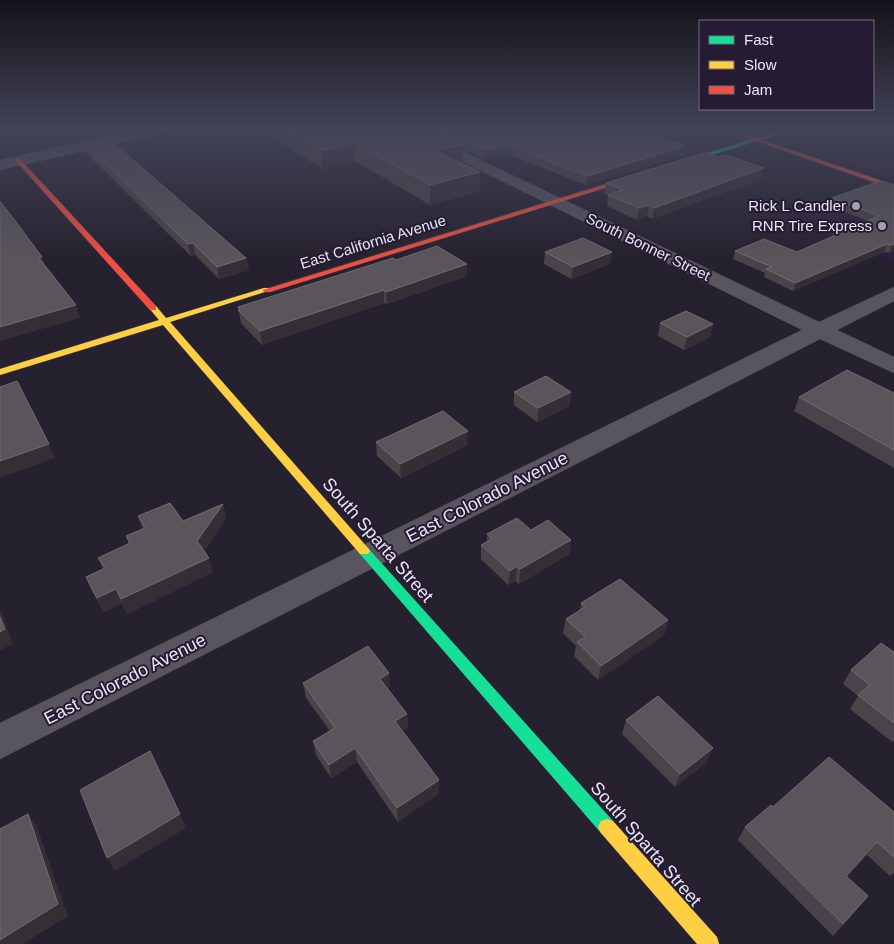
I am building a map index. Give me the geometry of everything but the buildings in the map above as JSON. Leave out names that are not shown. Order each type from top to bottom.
[{"type":"main road","name":"South Sparta Street","points":[[29,172],[165,321],[369,557],[710,944]]},
{"type":"main road","name":"East California Avenue","points":[[0,372],[652,172]]},
{"type":"main road","points":[[850,172],[894,187]]},
{"type":"street","name":"South Bonner Street","points":[[492,172],[894,366]]},
{"type":"street","name":"East Colorado Avenue","points":[[0,742],[894,292]]},
{"type":"shaded area","points":[[872,172],[894,172],[894,180]]},
{"type":"shaded area","points":[[871,184],[894,192],[894,262],[785,216]]},
{"type":"traffic: fast","points":[[364,551],[607,827]]},
{"type":"traffic: slow","points":[[0,372],[267,290]]},
{"type":"traffic: slow","points":[[153,308],[364,551]]},
{"type":"traffic: slow","points":[[607,827],[710,944]]},
{"type":"traffic: jam","points":[[29,172],[153,308]]},
{"type":"traffic: jam","points":[[267,290],[651,172]]},
{"type":"traffic: jam","points":[[850,172],[894,187]]},
{"type":"place","name":"Rick L Candler","points":[[856,206]]},
{"type":"place","name":"RNR Tire Express","points":[[882,226]]}]
